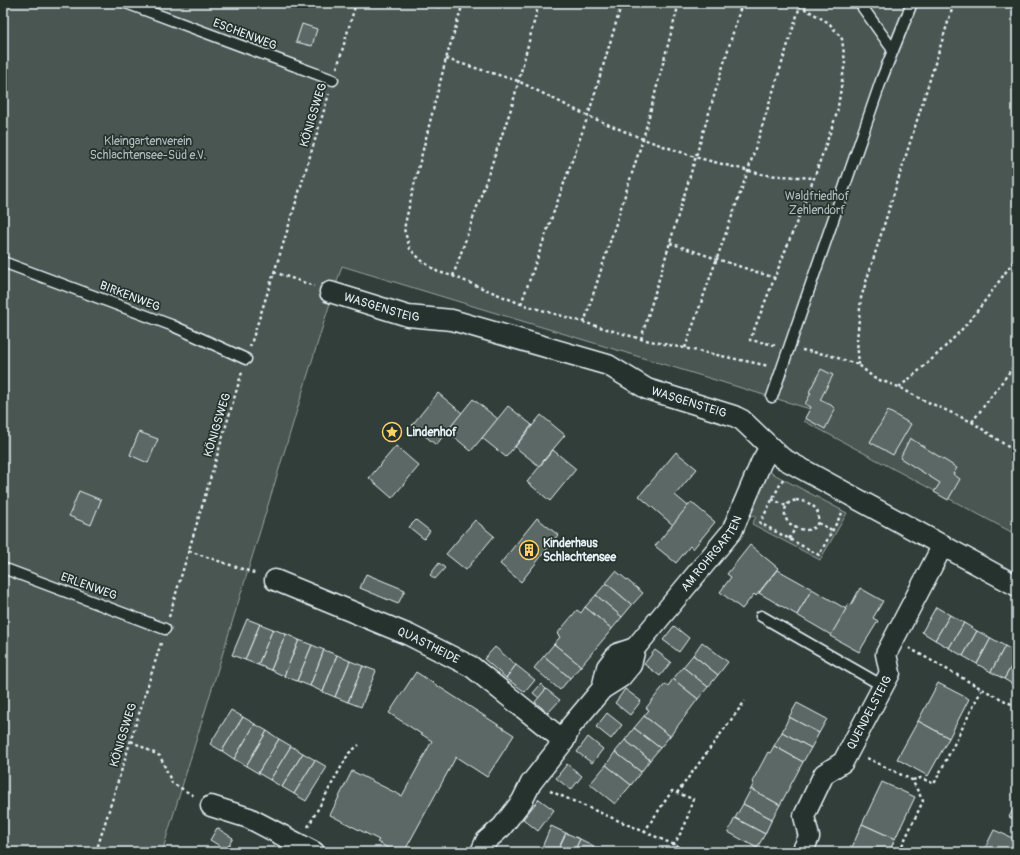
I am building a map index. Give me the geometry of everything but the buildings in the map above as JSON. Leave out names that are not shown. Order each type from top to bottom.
[{"type":"street","name":"WASGENSTEIG","points":[[330,292],[408,316],[452,320],[608,366],[647,389],[734,416],[742,420],[782,458],[1017,586]]},
{"type":"street","name":"AM ROHRGARTEN","points":[[481,852],[486,841],[502,827],[522,801],[531,783],[564,741],[571,726],[602,689],[607,667],[617,654],[636,648],[732,531],[761,463],[770,447]]},
{"type":"street","name":"QUENDELSTEIG","points":[[802,852],[809,837],[804,816],[824,774],[843,762],[890,673],[886,654],[943,545]]},
{"type":"street","name":"QUASTHEIDE","points":[[275,580],[410,635],[472,667],[564,741]]},
{"type":"street","points":[[211,806],[249,818],[314,852]]},
{"type":"street","name":"AM ROHRGARTEN","points":[[494,852],[502,827]]},
{"type":"lane","name":"ESCHENWEG","points":[[126,3],[333,80]]},
{"type":"lane","points":[[862,3],[863,8],[894,50]]},
{"type":"lane","points":[[772,398],[882,78],[912,3]]},
{"type":"lane","name":"BIRKENWEG","points":[[3,262],[171,325],[246,359]]},
{"type":"lane","name":"ERLENWEG","points":[[3,568],[166,629]]},
{"type":"lane","points":[[761,616],[883,686]]},
{"type":"path","name":"KÖNIGSWEG","points":[[96,852],[166,629],[246,359],[356,3]]},
{"type":"path","points":[[463,3],[446,59],[404,230],[410,249],[422,261],[438,272],[452,276],[521,304],[641,338],[781,369]]},
{"type":"path","points":[[452,276],[512,106],[539,3]]},
{"type":"path","points":[[521,304],[588,116],[622,3]]},
{"type":"path","points":[[584,323],[643,139],[679,3]]},
{"type":"path","points":[[641,338],[742,3]]},
{"type":"path","points":[[795,3],[828,23],[842,39],[845,62],[837,113],[814,178],[750,340],[828,355],[858,365],[874,378],[899,387],[919,398],[972,422],[1017,453]]},
{"type":"path","points":[[858,365],[857,340],[861,298],[954,3]]},
{"type":"path","points":[[685,348],[748,171],[800,6]]},
{"type":"path","points":[[446,59],[518,81],[588,116],[643,139],[695,158],[765,175],[814,178]]},
{"type":"path","points":[[670,243],[775,278]]},
{"type":"path","points":[[899,387],[918,373],[962,328],[986,299],[1017,256]]},
{"type":"path","points":[[274,272],[330,292]]},
{"type":"path","points":[[972,422],[1017,362]]},
{"type":"path","points":[[784,476],[760,523],[789,539],[819,555],[844,509]]},
{"type":"path","points":[[772,499],[786,506]]},
{"type":"path","points":[[796,500],[802,500],[808,503],[817,510],[819,516],[818,523],[810,530],[804,530],[796,527],[785,518],[784,512],[786,506],[790,502],[796,500]]},
{"type":"path","points":[[818,523],[832,530]]},
{"type":"path","points":[[789,539],[796,527]]},
{"type":"path","points":[[189,551],[275,580]]},
{"type":"path","points":[[894,640],[1017,707]]},
{"type":"path","points":[[912,780],[921,778],[934,784],[982,689]]},
{"type":"path","points":[[677,793],[745,702]]},
{"type":"path","points":[[131,741],[160,756],[172,783],[211,806]]},
{"type":"path","points":[[307,830],[349,753],[359,745]]},
{"type":"path","points":[[849,749],[912,780],[923,801],[899,852]]},
{"type":"path","points":[[531,783],[691,852]]},
{"type":"path","points":[[644,832],[672,791],[693,799],[685,825],[674,845]]},
{"type":"green space","points":[[3,3],[1017,3],[1017,535],[804,421],[810,409],[342,266],[162,852],[3,852]]},
{"type":"green space","points":[[768,471],[847,513],[820,560],[752,524],[756,517],[748,513]]},
{"type":"place","name":"Lindenhof","points":[[392,432]]},
{"type":"place","name":"Kinderhaus Schlachtensee","points":[[529,550]]},
{"type":"park label","name":"Kleingartenverein Schlachtensee-Süd e.V.","points":[[148,148]]},
{"type":"park label","name":"Waldfriedhof Zehlendorf","points":[[817,203]]}]
